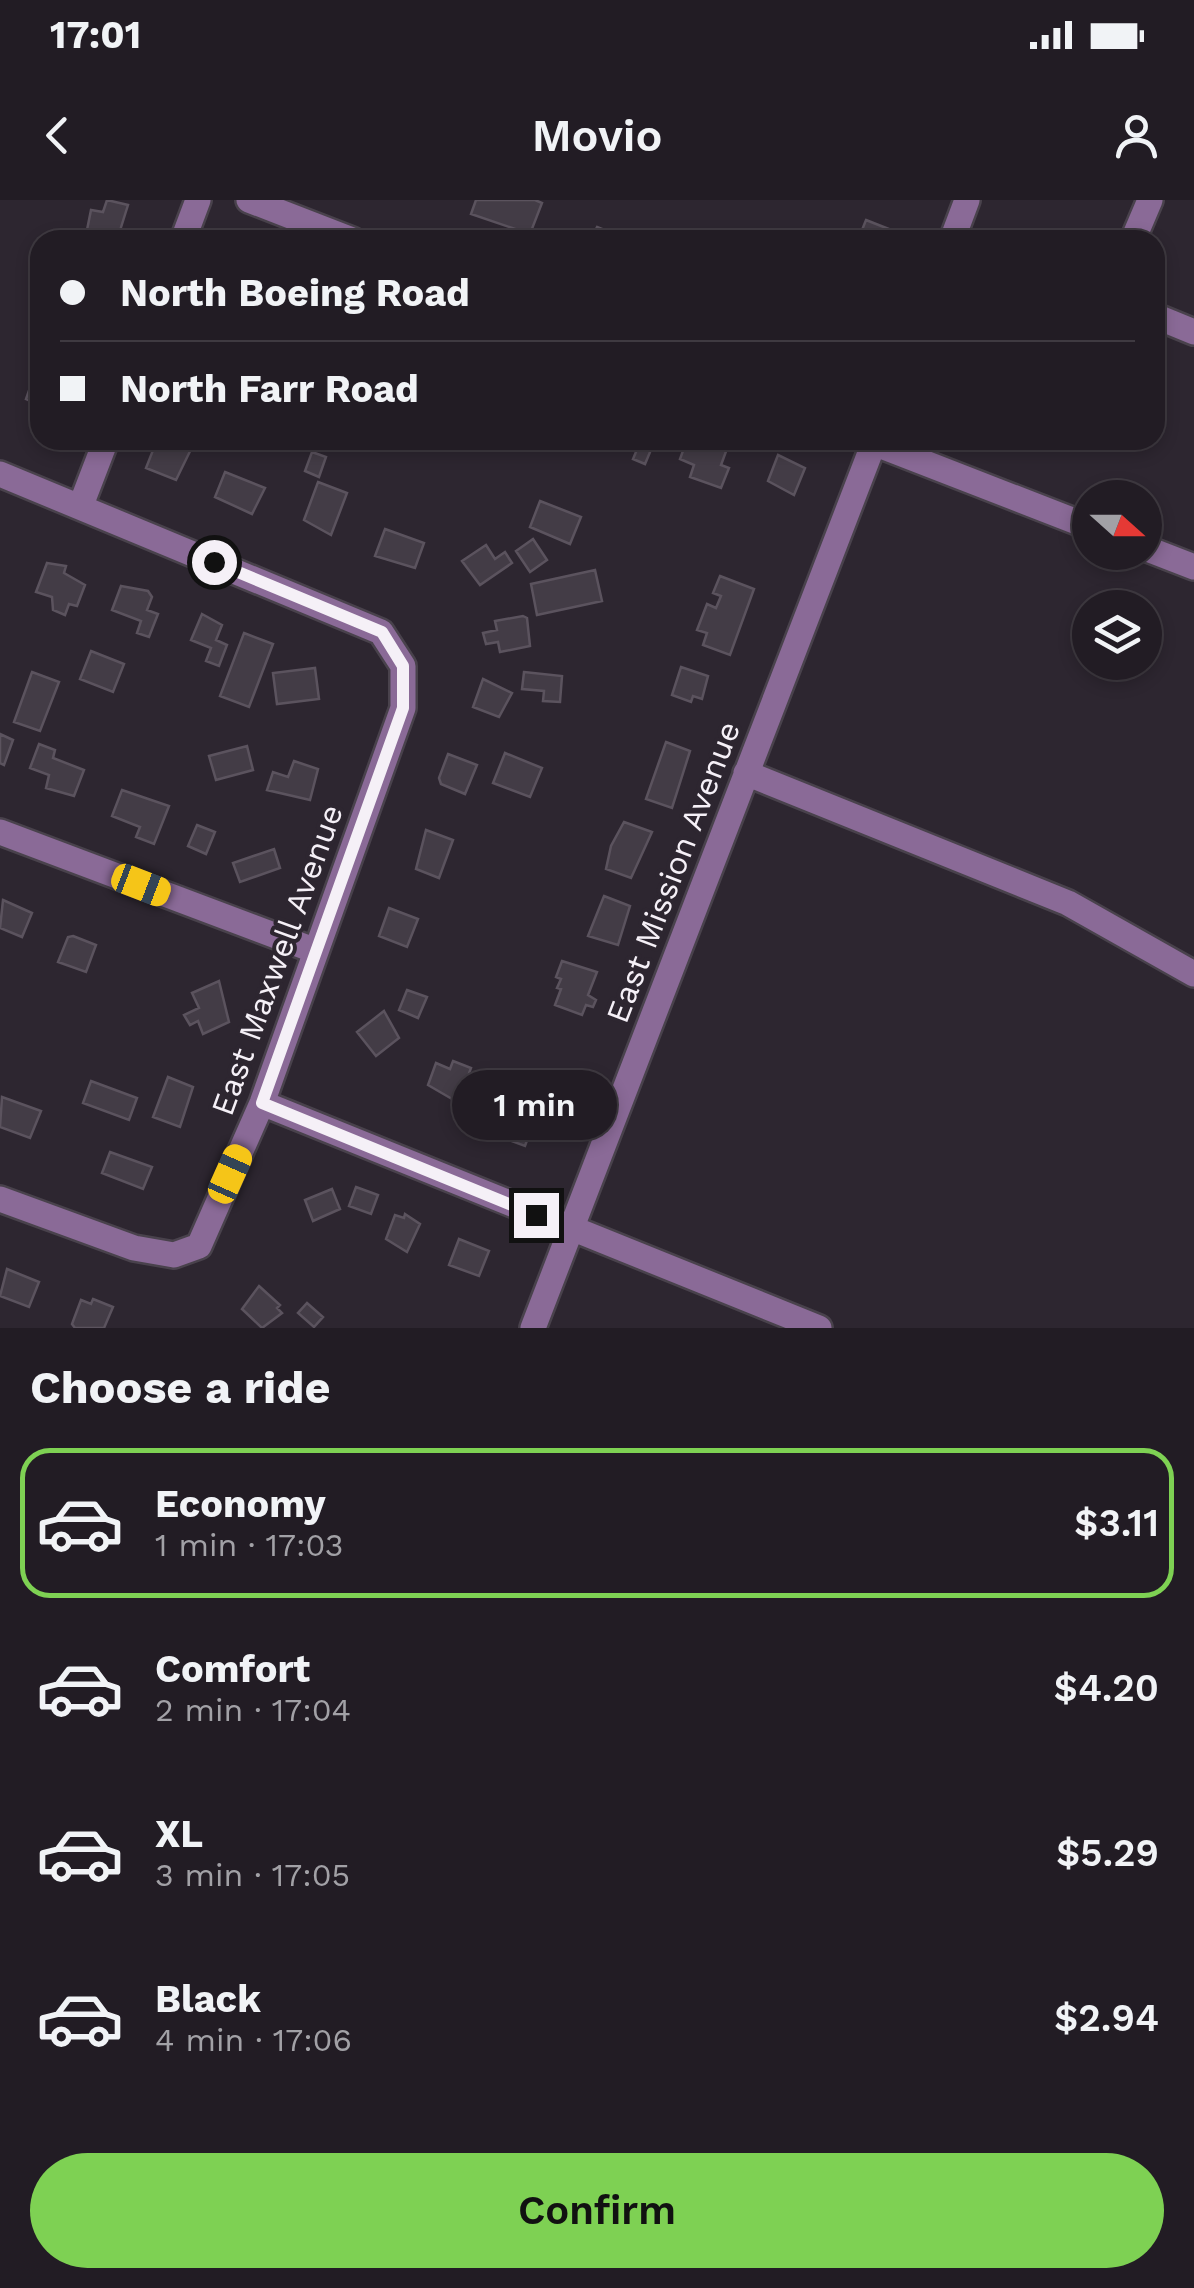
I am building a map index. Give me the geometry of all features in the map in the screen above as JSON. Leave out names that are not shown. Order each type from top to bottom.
[{"type":"street","points":[[186,230],[198,200]]},
{"type":"street","points":[[249,200],[326,230]]},
{"type":"street","points":[[958,230],[966,200]]},
{"type":"street","points":[[1137,230],[1150,200]]},
{"type":"street","points":[[1165,320],[1194,332]]},
{"type":"street","points":[[0,474],[81,505],[102,450]]},
{"type":"street","name":"East Mission Avenue","points":[[533,1328],[869,450]]},
{"type":"street","points":[[895,450],[1072,519]]},
{"type":"street","name":"East Maxwell Avenue","points":[[0,1199],[134,1248],[174,1255],[198,1246],[262,1103],[403,708],[403,666],[382,632],[81,505]]},
{"type":"street","points":[[1162,555],[1194,567]]},
{"type":"street","points":[[746,773],[1068,903],[1194,974]]},
{"type":"street","points":[[0,832],[316,951]]},
{"type":"street","points":[[262,1103],[819,1328]]},
{"type":"building","points":[[107,200],[128,205],[120,230],[87,230],[91,210],[103,212]]},
{"type":"building","points":[[476,200],[542,203],[532,230],[518,230],[471,214]]},
{"type":"building","points":[[866,220],[891,230],[862,230]]},
{"type":"building","points":[[153,450],[191,450],[176,480],[146,468]]},
{"type":"building","points":[[637,450],[651,450],[645,464],[633,459]]},
{"type":"building","points":[[683,450],[727,450],[721,465],[729,468],[721,488],[690,477],[694,465],[680,459]]},
{"type":"building","points":[[312,452],[326,457],[319,477],[305,471]]},
{"type":"building","points":[[778,455],[805,468],[794,495],[768,481]]},
{"type":"building","points":[[225,472],[265,488],[252,514],[215,497]]},
{"type":"building","points":[[318,482],[347,493],[331,535],[304,520]]},
{"type":"building","points":[[540,501],[581,517],[570,544],[530,527]]},
{"type":"building","points":[[385,529],[424,543],[415,568],[375,556]]},
{"type":"building","points":[[533,539],[547,560],[530,572],[516,551]]},
{"type":"building","points":[[486,545],[495,559],[505,552],[512,563],[480,585],[462,561]]},
{"type":"building","points":[[47,563],[66,566],[64,573],[85,585],[77,606],[69,604],[65,615],[53,610],[52,597],[36,592]]},
{"type":"building","points":[[595,570],[602,601],[537,615],[531,584]]},
{"type":"building","points":[[720,576],[754,589],[730,655],[703,645],[707,633],[697,630],[707,604],[716,608],[721,596],[713,593]]},
{"type":"building","points":[[121,586],[148,591],[152,597],[147,610],[158,614],[149,637],[137,633],[141,621],[112,610]]},
{"type":"building","points":[[202,614],[222,625],[216,640],[227,645],[219,666],[206,661],[211,648],[191,640]]},
{"type":"building","points":[[527,618],[530,646],[500,652],[498,642],[486,644],[483,633],[497,630],[495,621]]},
{"type":"building","points":[[244,633],[273,644],[249,707],[220,696]]},
{"type":"building","points":[[91,651],[124,664],[113,692],[80,679]]},
{"type":"building","points":[[681,667],[708,676],[702,699],[693,696],[691,702],[672,695]]},
{"type":"building","points":[[315,668],[319,699],[277,704],[273,673]]},
{"type":"building","points":[[32,672],[59,682],[40,731],[14,722]]},
{"type":"building","points":[[524,672],[562,676],[560,702],[543,701],[544,691],[522,689]]},
{"type":"building","points":[[483,679],[512,693],[499,717],[473,707]]},
{"type":"building","points":[[0,734],[13,740],[4,765],[0,763]]},
{"type":"building","points":[[666,742],[690,751],[672,808],[646,799]]},
{"type":"building","points":[[39,744],[55,750],[53,758],[84,770],[74,796],[46,788],[49,775],[30,768]]},
{"type":"building","points":[[247,746],[253,770],[216,780],[209,756]]},
{"type":"building","points":[[505,753],[542,768],[530,797],[493,783]]},
{"type":"building","points":[[448,754],[477,765],[465,794],[441,784],[439,778]]},
{"type":"building","points":[[294,761],[318,769],[310,800],[267,790],[273,772],[288,777]]},
{"type":"building","points":[[122,790],[169,806],[154,844],[136,837],[140,827],[112,816]]},
{"type":"building","points":[[624,822],[652,832],[631,878],[606,869],[611,846]]},
{"type":"building","points":[[197,825],[215,832],[206,854],[188,846]]},
{"type":"building","points":[[426,830],[453,840],[439,878],[416,869]]},
{"type":"building","points":[[274,849],[280,868],[240,882],[233,863]]},
{"type":"building","points":[[604,896],[630,906],[618,945],[588,936]]},
{"type":"building","points":[[3,900],[32,913],[22,937],[0,928]]},
{"type":"building","points":[[389,908],[418,919],[407,947],[379,936]]},
{"type":"building","points":[[68,937],[96,945],[86,972],[58,962]]},
{"type":"building","points":[[562,961],[597,972],[588,995],[596,1000],[593,1007],[586,1005],[582,1015],[555,1005],[561,989],[557,988],[561,979],[556,977]]},
{"type":"building","points":[[219,981],[229,1022],[203,1034],[198,1021],[190,1025],[184,1015],[199,1008],[192,993]]},
{"type":"building","points":[[407,990],[427,997],[418,1018],[399,1010]]},
{"type":"building","points":[[384,1011],[399,1038],[376,1056],[357,1032]]},
{"type":"building","points":[[453,1061],[471,1068],[468,1076],[482,1082],[471,1110],[428,1085],[436,1063],[450,1069]]},
{"type":"building","points":[[168,1077],[193,1087],[180,1127],[153,1117]]},
{"type":"building","points":[[91,1081],[137,1098],[129,1120],[83,1103]]},
{"type":"building","points":[[2,1097],[41,1111],[30,1138],[0,1127]]},
{"type":"building","points":[[519,1103],[567,1121],[562,1135],[543,1127],[539,1139],[529,1135],[525,1146],[506,1139]]},
{"type":"building","points":[[110,1152],[152,1167],[143,1189],[102,1173]]},
{"type":"building","points":[[356,1187],[378,1195],[371,1214],[349,1206]]},
{"type":"building","points":[[332,1189],[340,1209],[313,1221],[305,1200]]},
{"type":"building","points":[[405,1214],[420,1224],[407,1252],[386,1239],[395,1215],[404,1218]]},
{"type":"building","points":[[459,1239],[489,1251],[479,1276],[449,1265]]},
{"type":"building","points":[[7,1269],[39,1282],[29,1307],[0,1296]]},
{"type":"building","points":[[259,1286],[280,1305],[277,1308],[282,1313],[262,1328],[242,1309]]},
{"type":"building","points":[[93,1299],[113,1307],[104,1328],[75,1328],[72,1324],[81,1300],[91,1304]]},
{"type":"building","points":[[307,1303],[323,1317],[314,1327],[298,1313]]},
{"type":"route","points":[[214,562],[382,632],[403,666],[403,708],[262,1103],[536,1215]]}]
